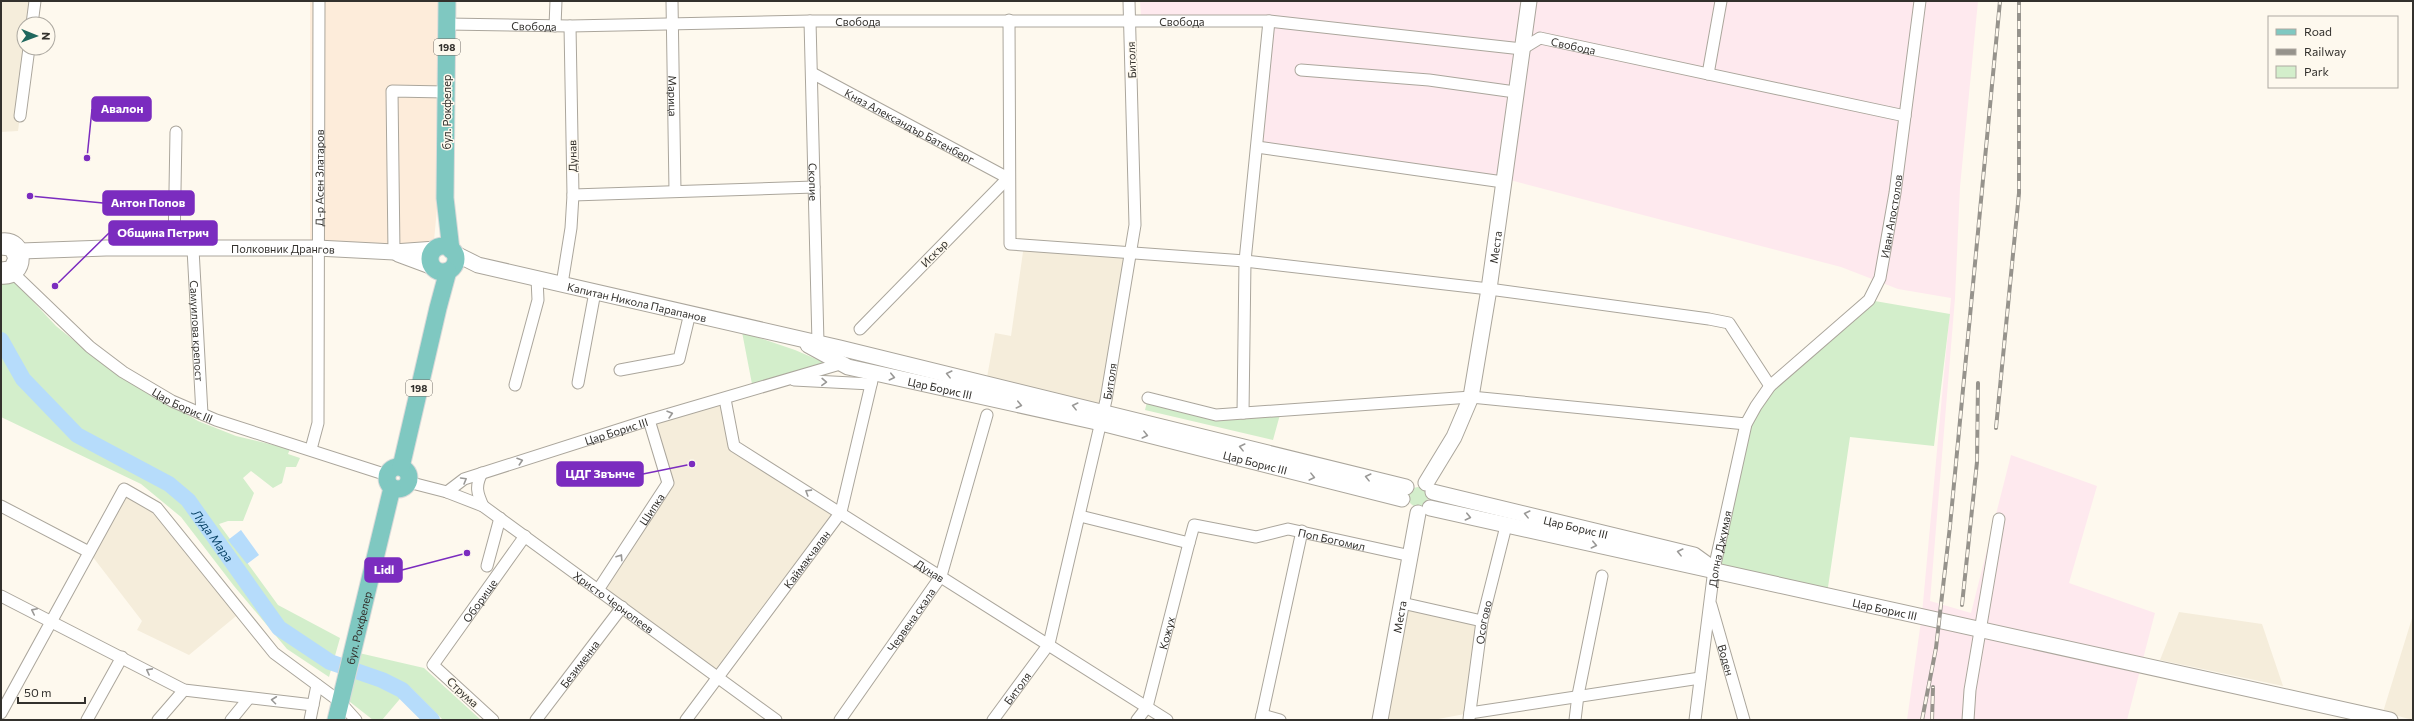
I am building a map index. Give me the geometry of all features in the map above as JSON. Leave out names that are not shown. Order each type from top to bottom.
[{"type":"main road","name":"бул. Рокфелер","points":[[336,720],[339,701],[397,478],[438,308],[444,259],[447,1]]},
{"type":"main road","name":"Места","points":[[1430,487],[1471,397],[1489,289],[1528,1]]},
{"type":"main road","points":[[1,241],[14,243],[12,266]]},
{"type":"main road","name":"Полковник Дрангов","points":[[12,266],[53,250],[174,248],[317,248],[394,252],[444,259]]},
{"type":"main road","name":"Капитан Никола Парапанов","points":[[444,259],[478,265],[853,351]]},
{"type":"main road","name":"Капитан Никола Парапанов","points":[[797,338],[844,366]]},
{"type":"main road","points":[[844,366],[848,354],[853,351]]},
{"type":"main road","name":"Цар Борис III","points":[[853,351],[1102,418],[1404,493]]},
{"type":"main road","name":"Цар Борис III","points":[[844,366],[872,378],[1102,418]]},
{"type":"main road","points":[[1415,481],[1430,487],[1434,500],[1424,510],[1408,509],[1404,493],[1415,481]]},
{"type":"main road","name":"Цар Борис III","points":[[1430,487],[1694,555],[1714,569]]},
{"type":"main road","name":"Места","points":[[1380,720],[1411,556],[1424,510]]},
{"type":"main road","name":"Цар Борис III","points":[[1424,510],[1506,526],[1689,566],[1714,569],[2390,720]]},
{"type":"street","points":[[33,16],[35,1]]},
{"type":"street","name":"Д-р Асен Златаров","points":[[311,450],[318,423],[317,248],[319,1]]},
{"type":"street","points":[[555,26],[556,1]]},
{"type":"street","name":"Марица","points":[[672,1],[675,191]]},
{"type":"street","name":"Битоля","points":[[993,720],[1049,644],[1102,418],[1132,251],[1135,225],[1129,1]]},
{"type":"street","points":[[1708,74],[1721,1]]},
{"type":"street","name":"Иван Апостолов","points":[[1770,386],[1869,300],[1880,278],[1895,193],[1920,1]]},
{"type":"street","points":[[1009,20],[1008,178],[1010,244],[1132,251],[1245,261],[1489,289],[1729,323],[1770,386]]},
{"type":"street","name":"Свобода","points":[[447,24],[570,26],[810,21],[1269,21],[1522,49],[1540,38],[1905,116]]},
{"type":"street","name":"Скопие","points":[[810,21],[818,343]]},
{"type":"street","points":[[1243,413],[1245,261],[1269,21]]},
{"type":"street","name":"Дунав","points":[[562,284],[571,228],[573,195],[570,26]]},
{"type":"street","points":[[20,116],[28,56]]},
{"type":"street","points":[[1301,70],[1429,80],[1515,92]]},
{"type":"street","name":"Княз Александър Батенберг","points":[[812,73],[1008,178]]},
{"type":"street","points":[[394,252],[392,91],[446,92]]},
{"type":"street","points":[[174,248],[176,132]]},
{"type":"street","points":[[1257,148],[1503,182]]},
{"type":"street","name":"Искър","points":[[860,328],[1008,178]]},
{"type":"street","points":[[573,195],[814,187]]},
{"type":"street","points":[[1,249],[10,250],[14,258],[10,267],[12,266]]},
{"type":"street","name":"Самуилова крепост","points":[[193,249],[202,414]]},
{"type":"street","name":"Цар Борис III","points":[[12,266],[62,322],[124,372],[172,401],[202,414],[397,478],[447,492],[464,479],[482,473],[649,420],[785,380],[844,366]]},
{"type":"street","points":[[515,385],[538,300],[537,279]]},
{"type":"street","points":[[578,383],[595,292]]},
{"type":"street","points":[[620,370],[679,359],[690,313]]},
{"type":"street","points":[[785,380],[872,378]]},
{"type":"street","name":"Каймакчалан","points":[[686,720],[841,512],[872,378]]},
{"type":"street","name":"Долна Джумая","points":[[1695,720],[1714,569],[1746,424],[1770,386]]},
{"type":"street","points":[[1148,398],[1216,415],[1471,397],[1746,424]]},
{"type":"street","name":"Дунав","points":[[725,398],[734,446],[841,512],[1168,720]]},
{"type":"street","name":"Червена скала","points":[[840,720],[941,576],[987,415]]},
{"type":"street","name":"Шипка","points":[[598,590],[668,483],[649,420]]},
{"type":"street","points":[[482,473],[476,484],[478,496],[483,506]]},
{"type":"street","points":[[1,713],[124,488],[157,508],[274,653],[339,701],[356,720]]},
{"type":"street","name":"Христо Чернопеев","points":[[447,492],[483,506],[776,720]]},
{"type":"street","points":[[1,506],[89,552]]},
{"type":"street","points":[[1080,516],[1189,543]]},
{"type":"street","points":[[487,566],[500,518]]},
{"type":"street","points":[[1968,720],[1970,690],[1999,519]]},
{"type":"street","name":"Поп Богомил","points":[[1189,543],[1194,525],[1256,537],[1288,529],[1411,556]]},
{"type":"street","name":"Осогово","points":[[1470,717],[1482,622],[1506,526]]},
{"type":"street","points":[[1280,720],[1262,718],[1302,531]]},
{"type":"street","name":"Оборище","points":[[433,665],[525,536]]},
{"type":"street","name":"Кожух","points":[[1138,720],[1147,707],[1189,543]]},
{"type":"street","points":[[1575,720],[1578,695],[1602,576]]},
{"type":"street","points":[[1,596],[51,620],[184,690],[313,705]]},
{"type":"street","name":"Воден","points":[[1710,600],[1744,720]]},
{"type":"street","points":[[1402,603],[1482,622]]},
{"type":"street","name":"Безименна","points":[[536,720],[622,607]]},
{"type":"street","points":[[87,720],[122,657]]},
{"type":"street","name":"Струма","points":[[433,665],[493,720]]},
{"type":"street","points":[[1470,717],[1578,695],[1700,678]]},
{"type":"street","points":[[310,720],[317,685]]},
{"type":"street","points":[[158,720],[184,690]]},
{"type":"street","points":[[231,720],[249,698]]},
{"type":"shaded area","points":[[1,1],[35,1],[33,16],[16,16],[16,56],[28,56],[18,131],[1,132]]},
{"type":"shaded area","points":[[310,1],[439,1],[437,208],[434,241],[430,246],[310,244]]},
{"type":"shaded area","points":[[1140,1],[1978,1],[1960,187],[1955,298],[1930,601],[1971,613],[2011,455],[2097,486],[2069,583],[2155,613],[2127,720],[1907,720],[1922,614],[1951,298],[1898,289],[1841,267],[1510,180],[1263,145],[1274,19],[1141,16]]},
{"type":"shaded area","points":[[1024,245],[1132,251],[1103,413],[986,383],[995,333],[1011,336]]},
{"type":"shaded area","points":[[725,399],[734,446],[841,512],[717,677],[598,590],[668,483],[649,420]]},
{"type":"shaded area","points":[[124,489],[157,508],[241,612],[189,655],[137,630],[142,621],[89,552]]},
{"type":"shaded area","points":[[1402,603],[1482,621],[1470,713],[1433,720],[1380,720]]},
{"type":"shaded area","points":[[2179,612],[2262,624],[2283,686],[2160,660]]},
{"type":"shaded area","points":[[2413,615],[2413,720],[2383,712]]},
{"type":"green space","points":[[1,279],[14,281],[56,326],[107,367],[198,421],[236,436],[290,449],[288,454],[300,458],[296,467],[286,467],[282,483],[273,488],[251,471],[243,478],[254,493],[243,521],[228,521],[219,524],[278,605],[340,638],[329,677],[287,649],[234,586],[181,517],[141,484],[1,417]]},
{"type":"green space","points":[[1869,300],[1950,314],[1934,446],[1850,437],[1827,594],[1714,569],[1756,406]]},
{"type":"green space","points":[[742,332],[795,350],[823,362],[822,365],[752,384]]},
{"type":"green space","points":[[1148,398],[1216,415],[1281,411],[1273,440],[1145,410]]},
{"type":"green space","points":[[1418,487],[1425,490],[1428,497],[1425,504],[1418,507],[1411,504],[1408,497],[1411,490]]},
{"type":"green space","points":[[359,653],[424,668],[481,720],[443,720],[410,687],[382,720],[373,720],[345,698]]},
{"type":"water","points":[[241,530],[259,555],[247,564],[228,540]]},
{"type":"waterway","name":"Луда Мара","points":[[1,340],[23,379],[77,435],[169,484],[188,500],[279,628],[330,662],[382,680],[402,690],[432,720]]},
{"type":"railway","points":[[1922,720],[1936,648],[1950,526],[2000,1]]},
{"type":"railway","points":[[1996,428],[2019,193],[2019,1]]},
{"type":"railway","points":[[1962,605],[1977,462],[1978,383]]},
{"type":"railway","points":[[1932,720],[1933,687]]},
{"type":"place","name":"Авалон","points":[[87,158]]},
{"type":"place","name":"Антон Попов","points":[[30,196]]},
{"type":"place","name":"Община Петрич","points":[[55,286]]},
{"type":"place","name":"ЦДГ Звънче","points":[[692,464]]},
{"type":"place","name":"Lidl","points":[[467,553]]}]
